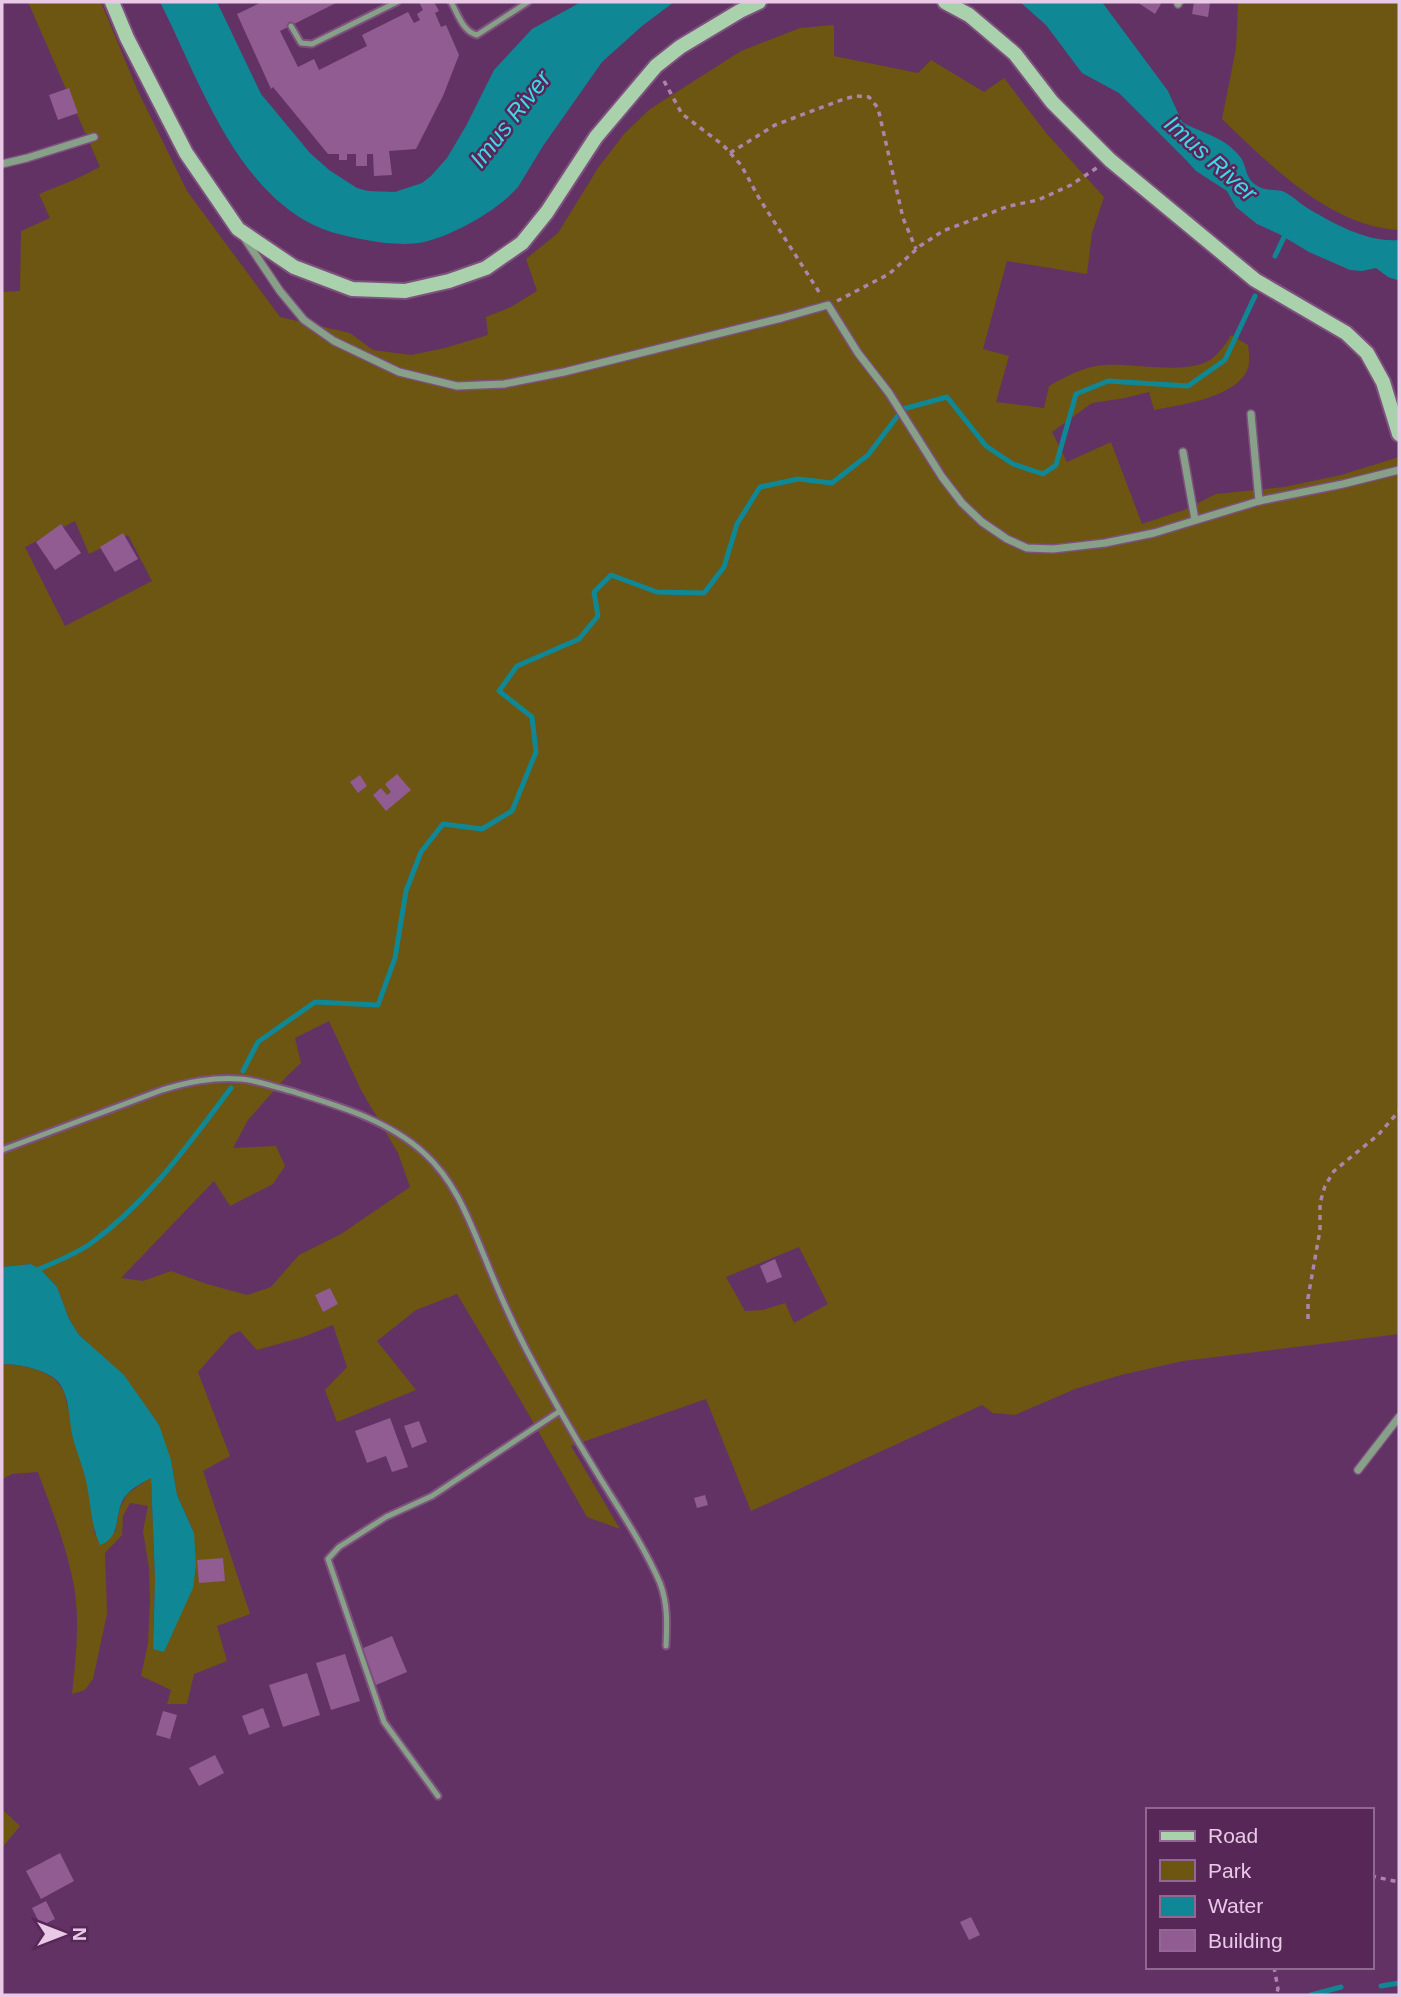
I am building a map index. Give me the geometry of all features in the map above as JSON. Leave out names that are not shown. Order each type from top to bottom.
[{"type":"main road","points":[[113,2],[127,38],[186,153],[238,229],[294,267],[352,289],[405,291],[449,281],[486,268],[522,243],[547,212],[596,136],[656,66],[680,47],[759,2]]},
{"type":"main road","points":[[945,2],[969,15],[1014,54],[1052,102],[1110,160],[1255,280],[1346,332],[1367,353],[1383,382],[1399,434]]},
{"type":"street","points":[[2,164],[94,137]]},
{"type":"street","points":[[238,229],[304,320],[334,341],[399,372],[457,386],[504,384],[564,372],[828,305],[962,503],[982,522],[1007,539],[1027,548],[1052,549],[1105,543],[1154,533],[1259,501],[1343,485],[1399,470]]},
{"type":"street","points":[[1251,414],[1259,501]]},
{"type":"street","points":[[1183,452],[1195,520]]},
{"type":"street","points":[[1358,1470],[1399,1417]]},
{"type":"lane","points":[[290,26],[301,43],[312,44],[397,2]]},
{"type":"lane","points":[[451,2],[467,30],[473,35],[528,2]]},
{"type":"lane","points":[[2,1150],[187,1082],[242,1079],[338,1106],[371,1120],[424,1153],[441,1171],[470,1218],[525,1347],[560,1411],[631,1528],[660,1584],[668,1613],[666,1646]]},
{"type":"lane","points":[[438,1796],[384,1722],[328,1559],[339,1547],[386,1517],[432,1496],[560,1411]]},
{"type":"path","points":[[656,66],[682,114],[723,145],[741,165],[759,198],[828,305],[889,274],[916,249],[943,231],[1010,205],[1038,200],[1071,185],[1110,160]]},
{"type":"path","points":[[730,153],[775,125],[844,99],[869,97],[878,108],[903,218],[916,249]]},
{"type":"path","points":[[1308,1319],[1308,1298],[1320,1230],[1320,1203],[1325,1186],[1334,1171],[1378,1135],[1399,1111]]},
{"type":"path","points":[[1373,1876],[1399,1882]]},
{"type":"path","points":[[1274,1969],[1278,1989],[1276,1995]]},
{"type":"green space","points":[[28,2],[101,2],[137,89],[187,191],[280,317],[350,333],[373,350],[411,355],[488,335],[486,317],[511,307],[537,291],[526,259],[558,233],[598,168],[624,134],[650,109],[741,51],[800,28],[834,25],[834,56],[918,73],[931,60],[984,92],[1004,78],[1047,134],[1104,197],[1092,233],[1087,274],[1007,261],[983,349],[1009,356],[996,402],[1044,408],[1049,386],[1083,369],[1106,365],[1188,367],[1213,358],[1231,335],[1248,345],[1248,368],[1242,378],[1221,393],[1154,410],[1149,392],[1092,403],[1052,432],[1067,462],[1111,442],[1142,524],[1184,510],[1216,494],[1284,487],[1341,475],[1399,457],[1399,1334],[1183,1361],[1075,1389],[1015,1415],[993,1413],[982,1405],[751,1511],[706,1399],[571,1446],[620,1529],[587,1517],[457,1294],[416,1310],[377,1341],[416,1390],[337,1422],[325,1390],[347,1367],[333,1325],[257,1350],[240,1331],[231,1335],[198,1372],[230,1456],[203,1471],[250,1614],[217,1626],[227,1661],[194,1674],[187,1704],[167,1704],[171,1690],[141,1676],[148,1643],[150,1602],[149,1568],[143,1531],[148,1506],[130,1503],[123,1516],[122,1535],[105,1553],[107,1614],[93,1679],[85,1690],[72,1694],[77,1627],[71,1571],[38,1472],[12,1474],[2,1479],[2,1364],[42,1372],[55,1379],[64,1392],[88,1488],[95,1535],[115,1532],[120,1508],[127,1494],[151,1477],[155,1579],[153,1648],[194,1533],[177,1495],[171,1460],[98,1354],[79,1335],[69,1319],[57,1287],[40,1269],[31,1264],[2,1267],[2,292],[20,291],[21,231],[50,218],[39,194],[100,167]],"holes":[[[75,521],[89,554],[128,535],[152,581],[65,626],[25,547]],[[329,1021],[361,1090],[398,1153],[410,1187],[341,1234],[299,1255],[271,1287],[247,1295],[171,1271],[143,1281],[121,1278],[214,1181],[230,1206],[273,1184],[285,1166],[276,1146],[233,1148],[248,1120],[301,1063],[295,1038]],[[799,1247],[828,1304],[794,1323],[785,1303],[763,1310],[745,1311],[726,1277]]]},
{"type":"green space","points":[[1238,2],[1399,2],[1399,230],[1349,218],[1325,205],[1280,173],[1222,119],[1236,48]]},
{"type":"green space","points":[[2,1809],[20,1826],[2,1848]]},
{"type":"water","name":"Imus River","points":[[160,2],[217,2],[261,94],[310,153],[329,170],[357,188],[395,192],[422,183],[447,158],[494,70],[532,29],[581,2],[674,2],[602,62],[510,196],[476,220],[451,232],[428,241],[406,244],[354,238],[333,232],[304,220],[278,201],[255,178],[218,122]]},
{"type":"water","name":"Imus River","points":[[1020,2],[1102,2],[1168,91],[1182,122],[1228,145],[1241,158],[1250,179],[1259,187],[1285,192],[1319,215],[1352,231],[1376,239],[1399,240],[1399,278],[1397,280],[1388,277],[1376,268],[1350,270],[1257,224],[1236,207],[1227,191],[1196,171],[1119,93],[1082,73],[1046,25]]},
{"type":"water","points":[[31,1264],[40,1269],[57,1287],[69,1319],[79,1335],[124,1375],[159,1425],[171,1460],[177,1495],[194,1533],[196,1565],[193,1588],[164,1652],[153,1649],[155,1579],[151,1478],[123,1499],[112,1536],[100,1545],[63,1389],[54,1378],[42,1372],[2,1364],[2,1267]]},
{"type":"building","points":[[262,2],[338,2],[280,31],[298,67],[314,59],[319,70],[367,46],[362,35],[408,12],[414,23],[420,20],[417,14],[423,10],[419,2],[434,2],[439,11],[435,13],[441,27],[446,25],[459,55],[443,96],[416,149],[389,151],[392,175],[374,176],[373,154],[367,154],[367,166],[356,166],[356,154],[347,154],[347,160],[339,160],[339,154],[328,154],[273,87],[271,89],[237,14]]},
{"type":"building","points":[[1137,2],[1158,2],[1161,4],[1155,14]]},
{"type":"building","points":[[1194,2],[1210,3],[1208,17],[1192,14]]},
{"type":"building","points":[[69,88],[78,113],[58,120],[49,95]]},
{"type":"building","points":[[61,524],[81,553],[55,570],[36,542]]},
{"type":"building","points":[[123,533],[138,559],[115,572],[100,547]]},
{"type":"building","points":[[397,774],[411,790],[386,811],[373,795],[381,788],[387,795],[391,792],[385,784]]},
{"type":"building","points":[[360,775],[367,786],[358,793],[350,782]]},
{"type":"building","points":[[775,1259],[782,1277],[767,1283],[760,1266]]},
{"type":"building","points":[[330,1288],[338,1304],[323,1312],[315,1295]]},
{"type":"building","points":[[390,1418],[408,1467],[392,1472],[386,1456],[367,1463],[355,1431]]},
{"type":"building","points":[[419,1421],[427,1442],[412,1448],[404,1426]]},
{"type":"building","points":[[705,1495],[708,1505],[697,1508],[694,1498]]},
{"type":"building","points":[[223,1558],[225,1581],[199,1583],[197,1560]]},
{"type":"building","points":[[392,1636],[407,1672],[376,1685],[361,1649]]},
{"type":"building","points":[[345,1654],[360,1701],[331,1710],[316,1663]]},
{"type":"building","points":[[307,1673],[320,1715],[283,1727],[269,1685]]},
{"type":"building","points":[[263,1708],[270,1727],[249,1735],[242,1716]]},
{"type":"building","points":[[163,1711],[177,1715],[170,1739],[156,1735]]},
{"type":"building","points":[[215,1755],[224,1773],[199,1786],[189,1768]]},
{"type":"building","points":[[60,1853],[74,1881],[41,1899],[26,1871]]},
{"type":"building","points":[[46,1901],[55,1919],[41,1926],[32,1908]]},
{"type":"building","points":[[971,1917],[980,1935],[969,1940],[960,1922]]},
{"type":"waterway","points":[[1275,256],[1286,233]]},
{"type":"waterway","points":[[243,1071],[258,1042],[315,1002],[378,1005],[395,958],[406,891],[421,852],[443,824],[482,829],[512,811],[536,752],[532,717],[499,691],[517,666],[579,639],[598,616],[594,592],[611,575],[657,592],[704,593],[724,567],[737,524],[760,487],[798,479],[832,483],[868,455],[903,409],[947,397],[986,446],[1013,464],[1043,474],[1056,465],[1076,394],[1108,381],[1188,386],[1225,360],[1255,296]]},
{"type":"waterway","points":[[37,1270],[84,1248],[111,1228],[166,1172],[231,1088]]},
{"type":"waterway","points":[[1381,1986],[1399,1983]]},
{"type":"waterway","points":[[1311,1995],[1341,1987]]}]
